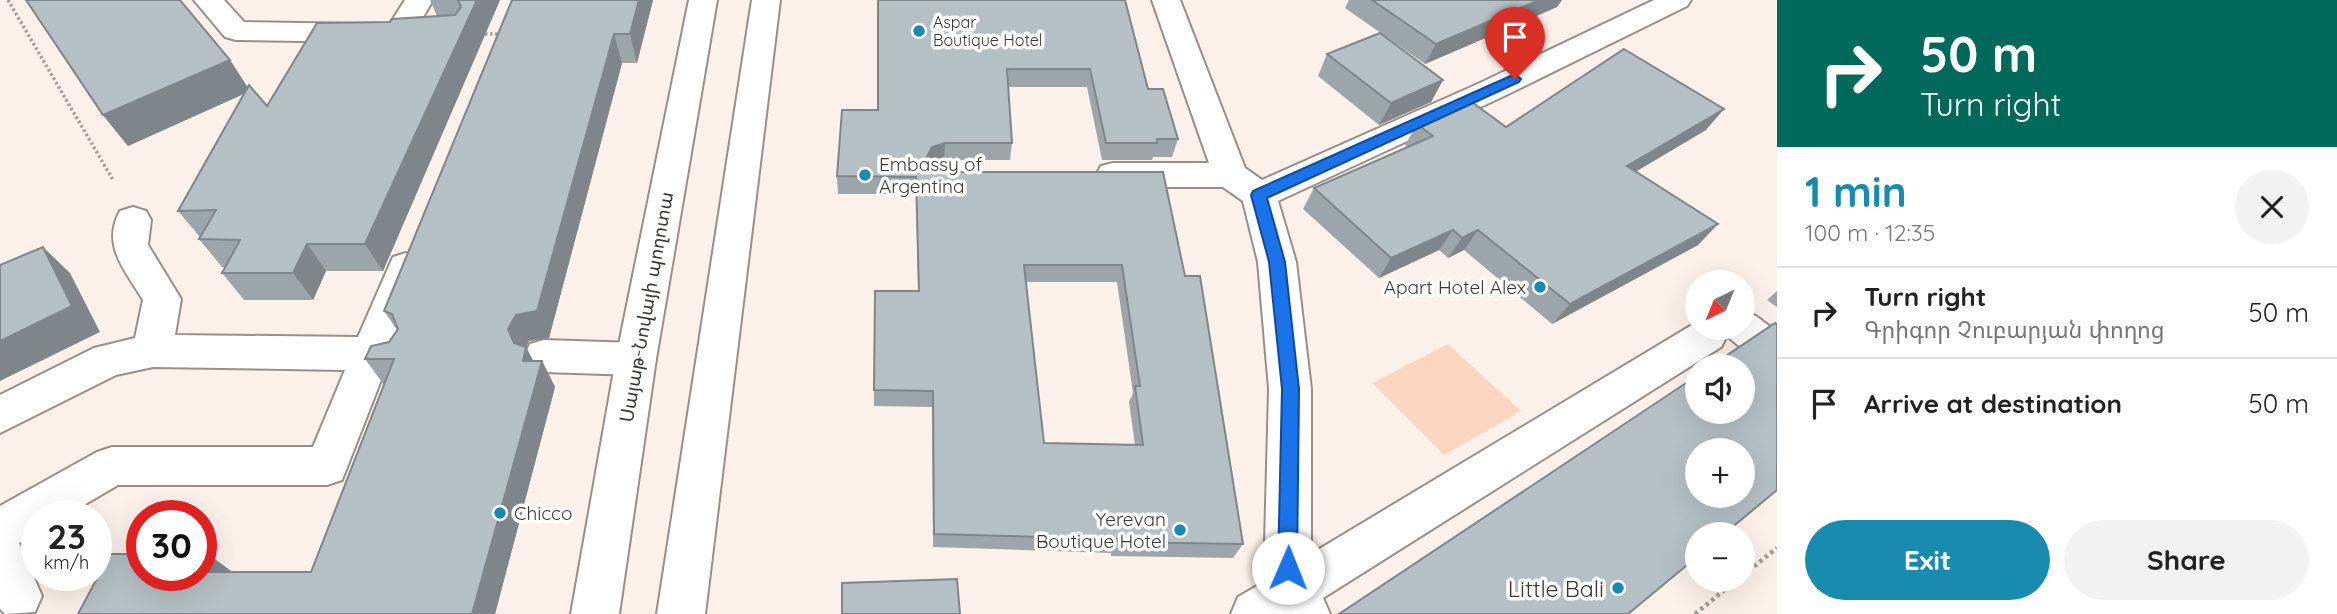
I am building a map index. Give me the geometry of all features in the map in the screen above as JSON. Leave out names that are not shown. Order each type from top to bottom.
[{"type":"street","points":[[208,0],[236,31],[465,34]]},
{"type":"street","points":[[399,33],[419,0]]},
{"type":"street","name":"Սայաթ-Նովայի պողոտա","points":[[595,614],[636,359],[703,0]]},
{"type":"street","points":[[681,614],[766,0]]},
{"type":"street","points":[[1166,0],[1209,112],[1277,262],[1290,389],[1283,607]]},
{"type":"street","points":[[1081,175],[1244,185],[1491,90],[1677,0]]},
{"type":"street","points":[[133,220],[130,246],[162,299],[153,351]]},
{"type":"street","points":[[0,530],[112,466],[327,466],[383,354],[418,239]]},
{"type":"street","points":[[1755,337],[1777,354]]},
{"type":"street","points":[[1283,607],[1701,340]]},
{"type":"street","points":[[0,415],[108,359],[153,351],[383,354]]},
{"type":"street","points":[[544,356],[636,359]]},
{"type":"street","points":[[0,553],[18,596]]},
{"type":"path","points":[[8,0],[106,166]]},
{"type":"path","points":[[465,34],[503,34]]},
{"type":"path","points":[[1755,565],[1777,548]]},
{"type":"path","points":[[1695,614],[1722,592]]},
{"type":"shaded area","points":[[1448,344],[1521,411],[1444,455],[1372,383]]},
{"type":"building","points":[[26,0],[180,0],[230,60],[103,115]]},
{"type":"building","points":[[458,0],[477,0],[365,244],[307,244],[293,273],[222,273],[240,240],[199,239],[216,210],[178,211],[249,85],[267,106],[317,23],[390,22],[392,19],[455,15],[461,7]]},
{"type":"building","points":[[512,0],[639,0],[630,34],[614,34],[537,311],[516,315],[508,329],[514,343],[526,347],[523,361],[542,361],[472,614],[78,614],[90,591],[112,591],[112,554],[126,554],[126,591],[217,591],[217,572],[311,572],[394,359],[365,359],[371,346],[389,342],[398,329],[392,314],[384,311]]},
{"type":"building","points":[[878,0],[1125,0],[1148,89],[1163,89],[1178,139],[1157,139],[1157,143],[1106,143],[1090,69],[1007,69],[1012,143],[945,143],[932,147],[926,159],[933,169],[946,172],[1163,172],[1185,276],[1200,276],[1243,544],[934,534],[933,391],[874,390],[875,291],[919,291],[916,177],[837,176],[842,110],[878,110]],"holes":[[[1024,265],[1122,265],[1140,386],[1135,386],[1143,445],[1044,443]]]},
{"type":"building","points":[[1372,0],[1539,0],[1436,44]]},
{"type":"building","points":[[1380,33],[1443,80],[1391,103],[1327,54]]},
{"type":"building","points":[[1624,49],[1724,109],[1627,166],[1718,224],[1570,304],[1478,230],[1462,238],[1453,230],[1391,258],[1314,188],[1433,136],[1417,124],[1469,100],[1506,127]]},
{"type":"building","points":[[43,247],[72,306],[0,341],[0,265]]},
{"type":"building","points":[[1777,324],[1777,490],[1738,522],[1685,522],[1685,567],[1628,614],[1339,614],[1685,384],[1685,424],[1755,424],[1755,354],[1729,354]]},
{"type":"building","points":[[957,579],[960,614],[842,614],[842,583]]},
{"type":"place","name":"Aspar Boutique Hotel","points":[[919,31]]},
{"type":"place","name":"Embassy of Argentina","points":[[865,175]]},
{"type":"place","name":"Apart Hotel Alex","points":[[1540,287]]},
{"type":"place","name":"Chicco","points":[[500,513]]},
{"type":"place","name":"Yerevan Boutique Hotel","points":[[1180,530]]},
{"type":"place","name":"Little Bali","points":[[1618,588]]},
{"type":"route","points":[[1288,568],[1290,389],[1277,262],[1259,195],[1515,79]]}]
